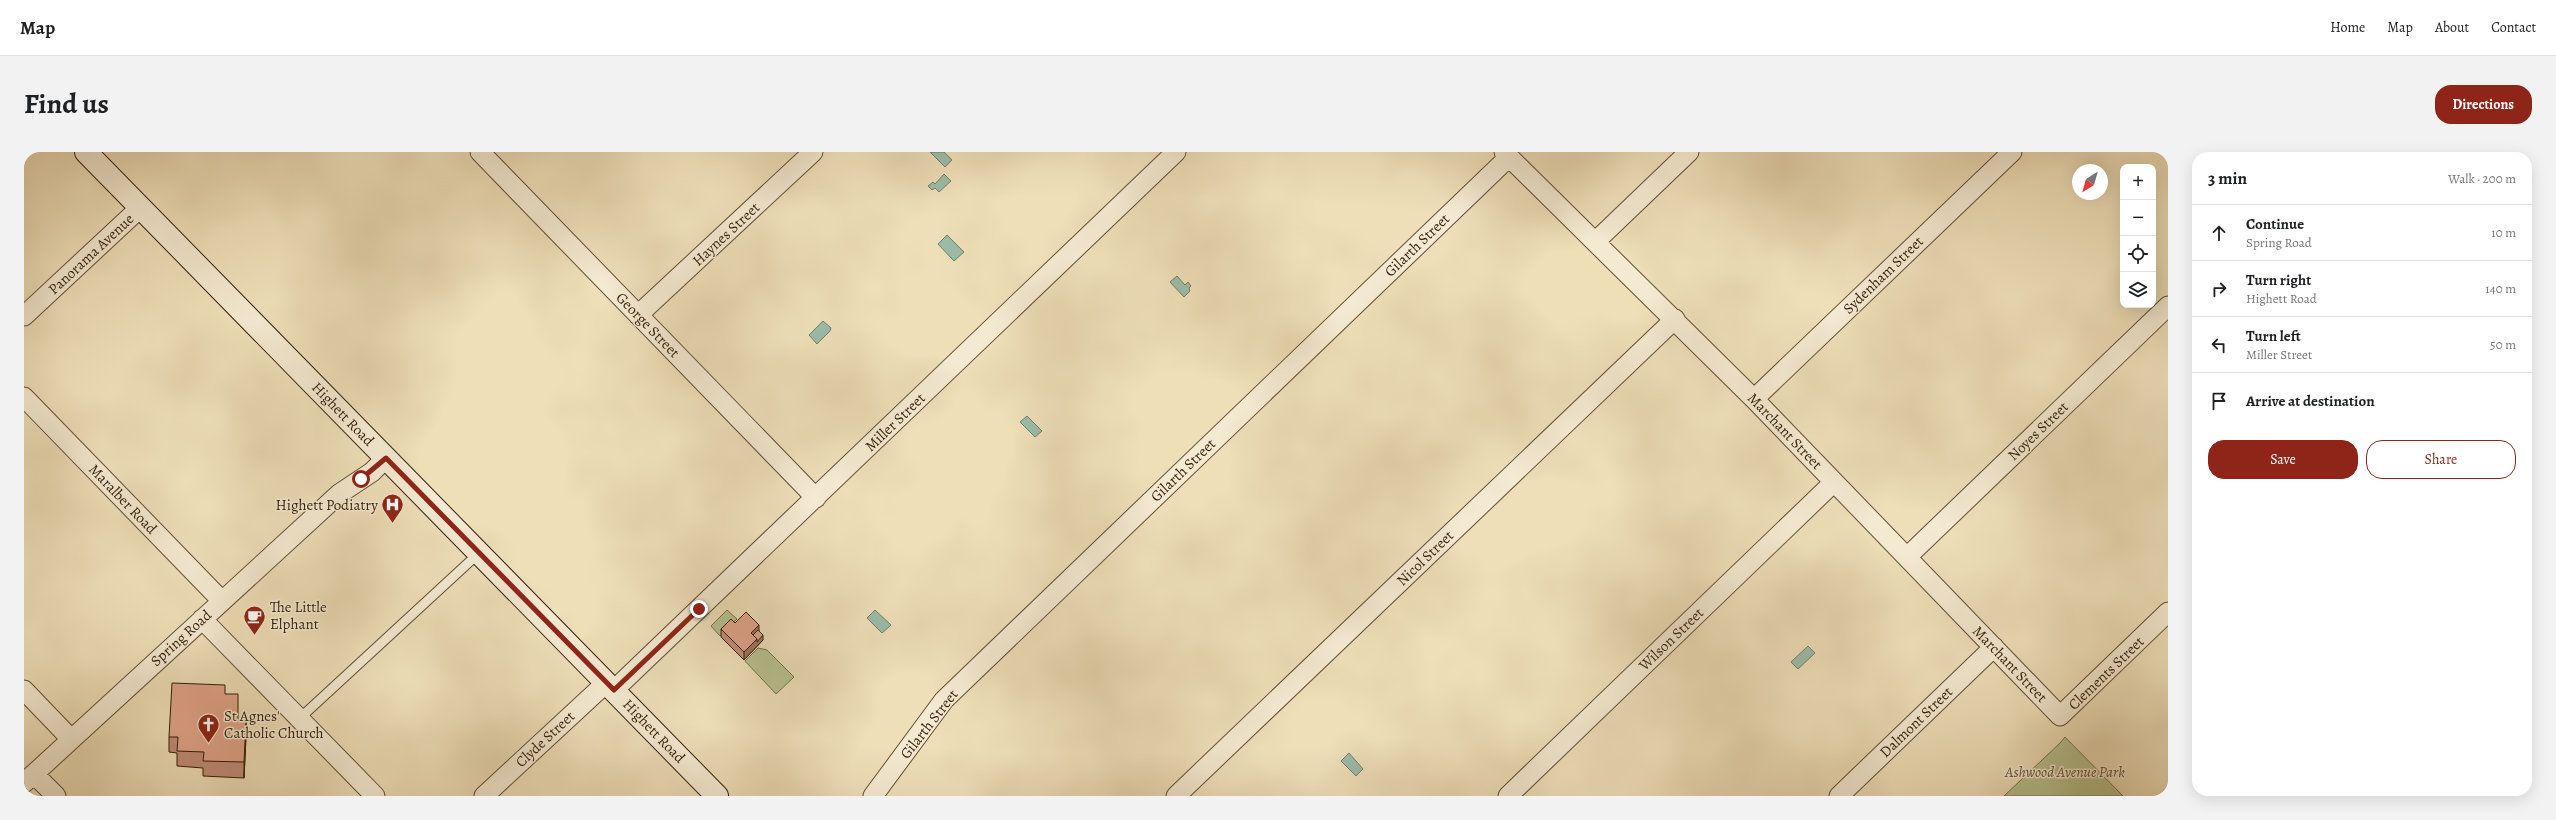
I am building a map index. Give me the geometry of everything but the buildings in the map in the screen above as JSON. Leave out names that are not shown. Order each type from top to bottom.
[{"type":"street","name":"Highett Road","points":[[86,152],[717,796]]},
{"type":"street","name":"George Street","points":[[480,152],[816,498]]},
{"type":"street","name":"Haynes Street","points":[[638,315],[813,152]]},
{"type":"street","name":"Miller Street","points":[[610,686],[816,498],[1176,152]]},
{"type":"street","points":[[1596,242],[1689,152]]},
{"type":"street","name":"Sydenham Street","points":[[1754,399],[2012,152]]},
{"type":"street","name":"Marchant Street","points":[[1507,154],[1754,399],[2060,716]]},
{"type":"street","name":"Gilarth Street","points":[[873,796],[944,700],[1507,154]]},
{"type":"street","name":"Panorama Avenue","points":[[24,316],[141,207]]},
{"type":"street","name":"Noyes Street","points":[[1907,557],[2168,306]]},
{"type":"street","name":"Nicol Street","points":[[1176,796],[1675,320]]},
{"type":"street","name":"Maralber Road","points":[[24,397],[222,601]]},
{"type":"street","name":"Spring Road","points":[[29,778],[339,494],[351,476],[381,454]]},
{"type":"street","name":"Wilson Street","points":[[1508,796],[1834,482]]},
{"type":"street","name":"Clements Street","points":[[2060,716],[2168,612]]},
{"type":"street","points":[[202,619],[375,796]]},
{"type":"street","name":"Dalmont Street","points":[[1839,796],[1994,647]]},
{"type":"street","name":"Clyde Street","points":[[484,796],[610,686]]},
{"type":"street","points":[[24,690],[71,739]]},
{"type":"street","points":[[29,778],[56,796]]},
{"type":"lane","points":[[300,719],[479,553]]},
{"type":"green space","points":[[727,610],[737,619],[720,636],[711,626]]},
{"type":"green space","points":[[758,648],[767,650],[794,677],[776,694],[745,661]]},
{"type":"green space","name":"Ashwood Avenue Park","points":[[2065,737],[2123,796],[2004,796],[2060,743]]},
{"type":"shaded area","points":[[930,152],[944,152],[952,160],[945,167]]},
{"type":"shaded area","points":[[944,174],[951,181],[939,192],[935,188],[932,190],[928,186],[933,182],[935,184]]},
{"type":"shaded area","points":[[947,235],[964,252],[954,261],[938,244]]},
{"type":"shaded area","points":[[1177,276],[1185,285],[1188,282],[1191,286],[1189,288],[1190,291],[1184,297],[1170,282]]},
{"type":"shaded area","points":[[823,321],[831,328],[830,331],[817,344],[809,335]]},
{"type":"shaded area","points":[[1027,416],[1042,431],[1035,437],[1020,422]]},
{"type":"shaded area","points":[[875,610],[891,625],[882,633],[867,618]]},
{"type":"shaded area","points":[[1808,646],[1815,653],[1798,669],[1791,662]]},
{"type":"shaded area","points":[[1349,753],[1363,769],[1356,776],[1341,761]]},
{"type":"place","name":"Highett Podiatry","points":[[393,524]]},
{"type":"place","name":"The Little Elphant","points":[[254,636]]},
{"type":"place","name":"St Agnes' Catholic Church","points":[[208,744]]},
{"type":"route","points":[[361,479],[372,472],[386,458],[614,690],[699,609]]}]
